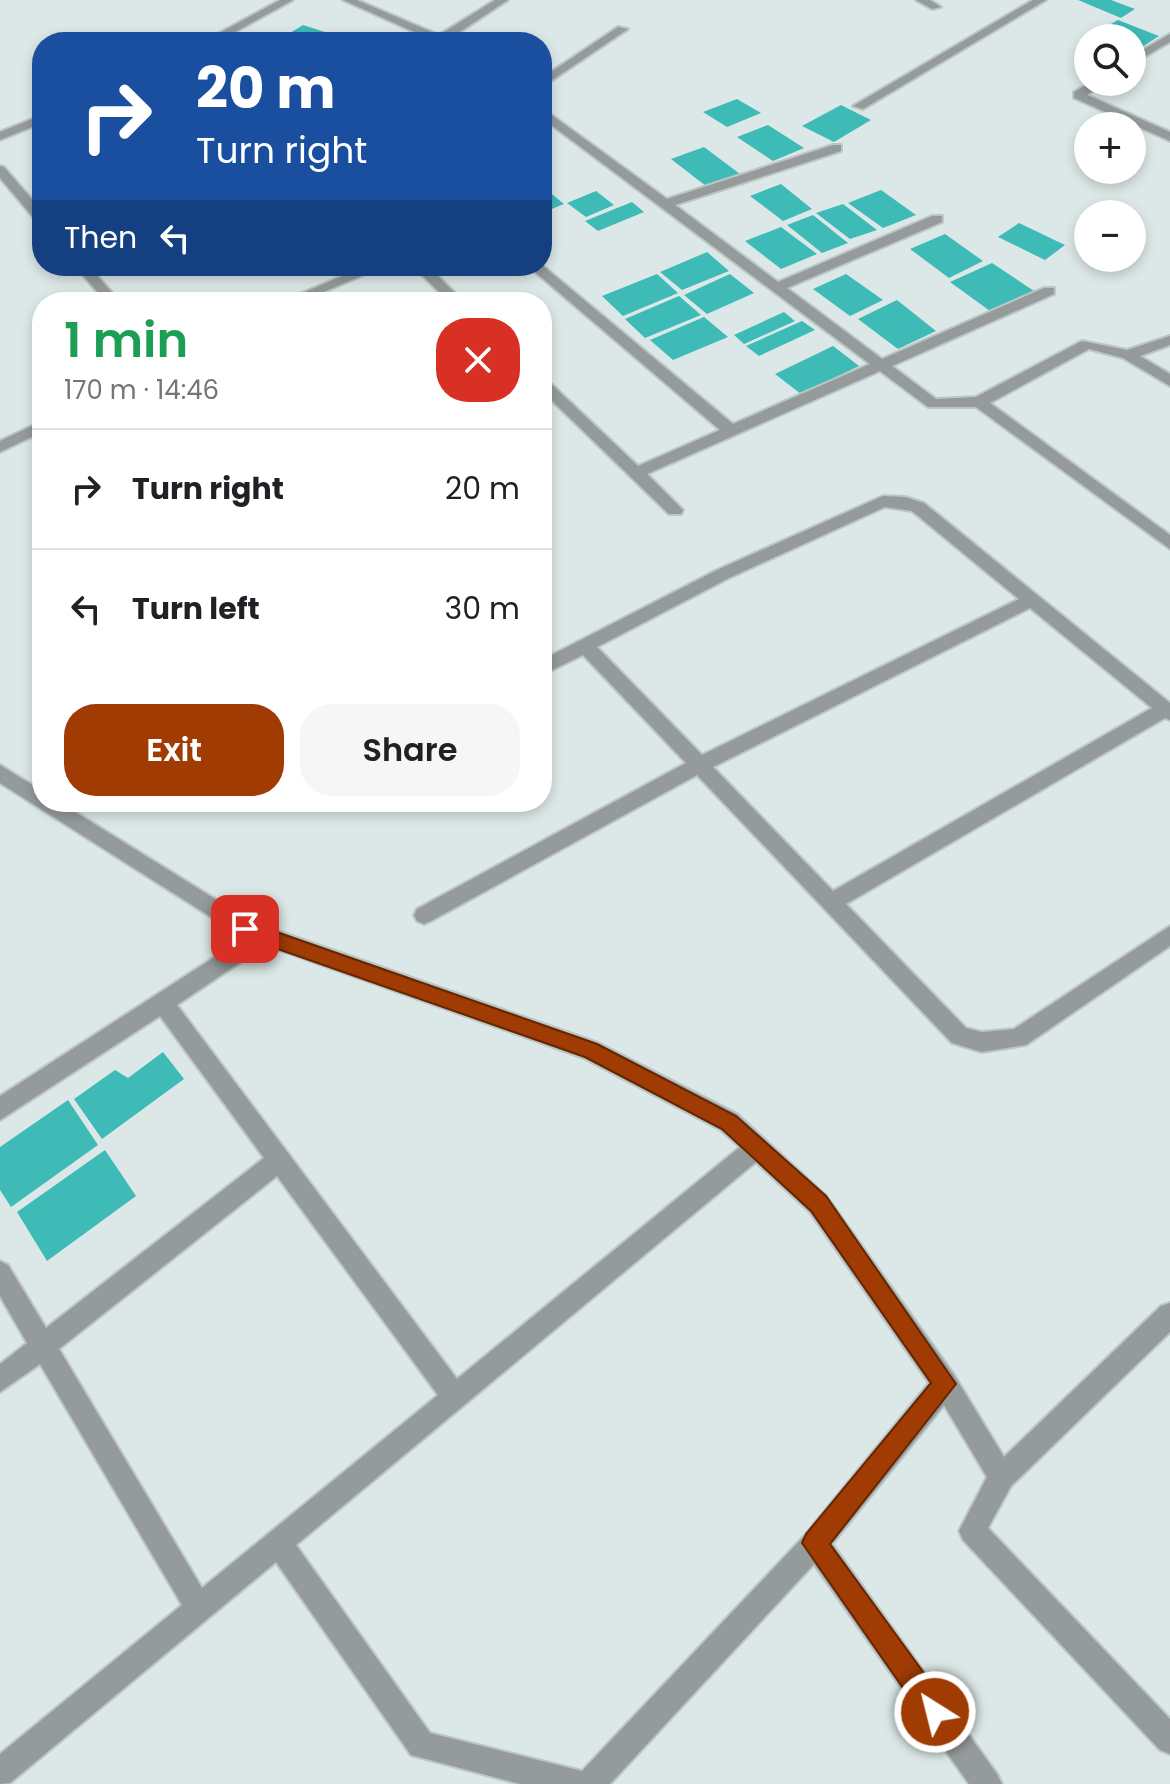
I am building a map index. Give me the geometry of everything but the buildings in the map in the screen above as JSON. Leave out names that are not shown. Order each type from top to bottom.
[{"type":"street","points":[[228,32],[288,0]]},
{"type":"street","points":[[348,0],[421,32]]},
{"type":"street","points":[[455,32],[503,0]]},
{"type":"street","points":[[921,0],[936,7]]},
{"type":"street","points":[[859,106],[1041,0]]},
{"type":"street","points":[[552,76],[622,29]]},
{"type":"street","points":[[1146,52],[1170,37]]},
{"type":"street","points":[[1080,96],[1170,137]]},
{"type":"street","points":[[552,119],[933,404],[979,402],[1087,344],[1128,355],[1170,381]]},
{"type":"street","points":[[0,136],[32,123]]},
{"type":"street","points":[[665,204],[837,148]]},
{"type":"street","points":[[0,170],[32,207]]},
{"type":"street","points":[[775,288],[937,219]]},
{"type":"street","points":[[91,276],[104,292]]},
{"type":"street","points":[[313,292],[353,276]]},
{"type":"street","points":[[430,276],[447,292]]},
{"type":"street","points":[[547,276],[731,431]]},
{"type":"street","points":[[636,473],[1049,291]]},
{"type":"street","points":[[1128,355],[1170,340]]},
{"type":"street","points":[[552,395],[675,510]]},
{"type":"street","points":[[979,402],[1170,543]]},
{"type":"street","points":[[0,447],[32,431]]},
{"type":"street","points":[[552,663],[723,574],[883,501],[905,502],[918,507],[1168,711],[831,902]]},
{"type":"street","points":[[424,915],[699,765],[1033,599]]},
{"type":"street","points":[[586,647],[960,1036],[982,1042],[1018,1038],[1170,935]]},
{"type":"street","points":[[0,773],[32,795]]},
{"type":"street","points":[[58,812],[245,929],[590,1050],[729,1122],[818,1204],[945,1384],[1002,1477]]},
{"type":"street","points":[[0,1109],[264,936]]},
{"type":"street","points":[[162,1002],[455,1397]]},
{"type":"street","points":[[0,1773],[756,1148]]},
{"type":"street","points":[[0,1380],[279,1160]]},
{"type":"street","points":[[0,1273],[199,1609]]},
{"type":"street","points":[[1170,1315],[1002,1477],[972,1531],[1170,1740]]},
{"type":"street","points":[[590,1784],[815,1543],[945,1384]]},
{"type":"street","points":[[278,1543],[421,1745],[578,1784]]},
{"type":"street","points":[[815,1543],[987,1784]]},
{"type":"route","points":[[245,929],[590,1050],[729,1122],[818,1204],[945,1384],[815,1543],[935,1712]]}]
